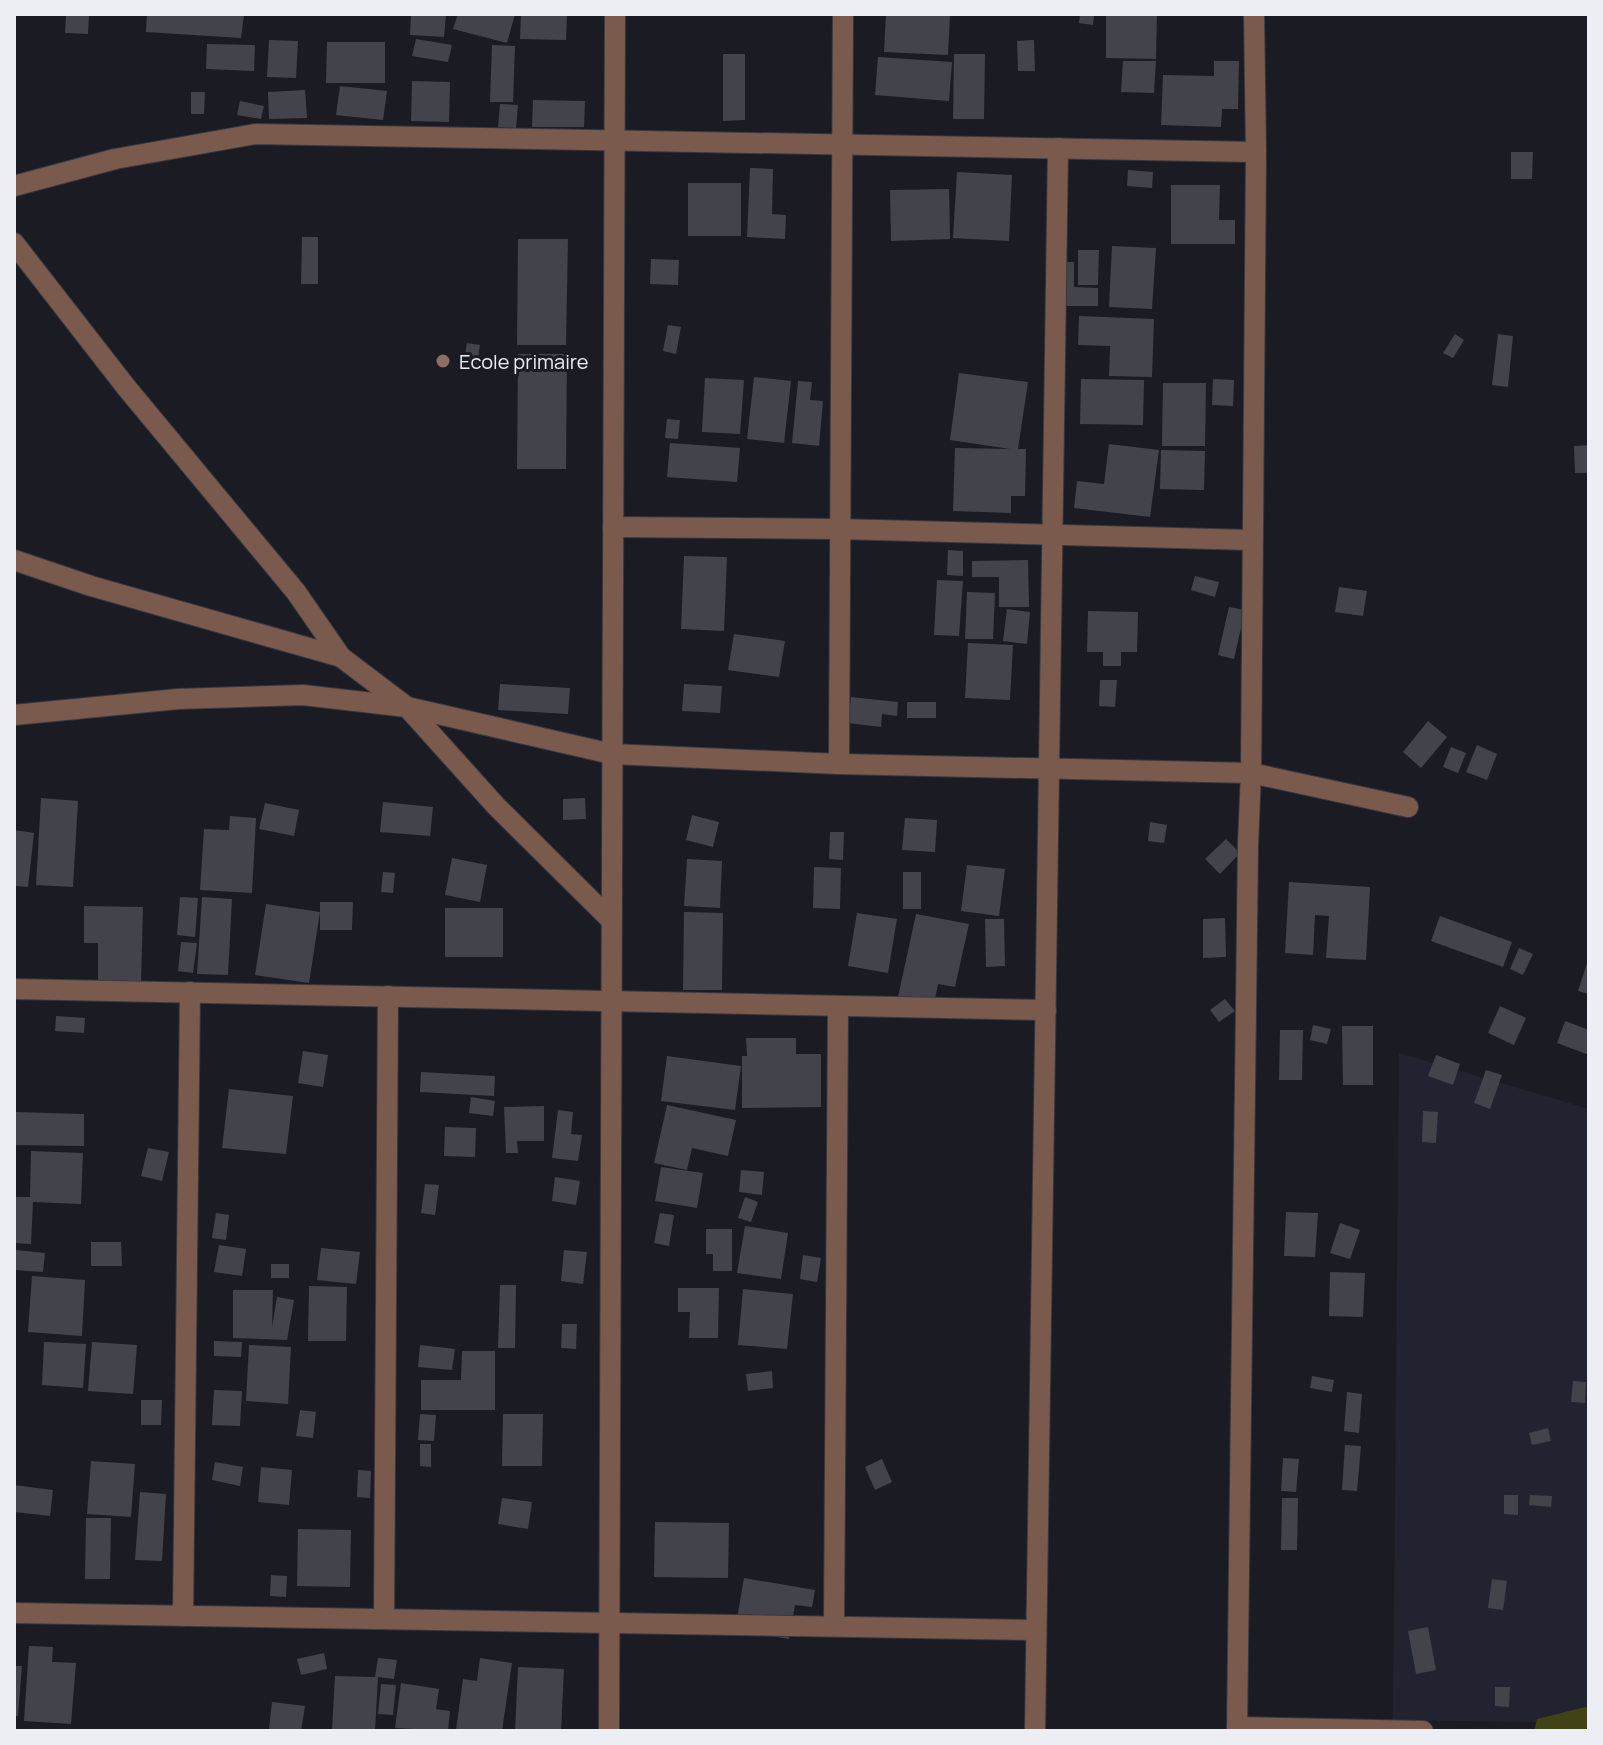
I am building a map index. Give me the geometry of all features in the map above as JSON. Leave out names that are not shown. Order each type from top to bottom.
[{"type":"street","points":[[609,1731],[615,14]]},
{"type":"street","points":[[839,764],[843,14]]},
{"type":"street","points":[[1254,14],[1256,152],[1251,773],[1237,1729],[1423,1731]]},
{"type":"street","points":[[14,186],[115,159],[255,134],[1256,152]]},
{"type":"street","points":[[1035,1731],[1058,148]]},
{"type":"street","points":[[14,243],[126,387],[296,592],[341,657],[407,707],[496,806],[611,920]]},
{"type":"street","points":[[613,527],[838,529],[1251,540]]},
{"type":"street","points":[[14,560],[91,586],[341,657]]},
{"type":"street","points":[[14,715],[248,695],[303,695],[407,707],[612,754],[839,764],[1251,773],[1408,807]]},
{"type":"street","points":[[14,989],[1046,1010]]},
{"type":"street","points":[[183,1616],[190,992]]},
{"type":"street","points":[[384,1619],[388,996]]},
{"type":"street","points":[[834,1626],[838,1006]]},
{"type":"street","points":[[14,1613],[1036,1630]]},
{"type":"shaded area","points":[[1399,1053],[1589,1109],[1589,1723],[1393,1720]]},
{"type":"shaded area","points":[[1589,1706],[1589,1731],[1534,1731],[1537,1719]]},
{"type":"building","points":[[66,14],[89,15],[88,34],[65,33]]},
{"type":"building","points":[[147,14],[244,14],[241,38],[146,32]]},
{"type":"building","points":[[411,14],[446,14],[444,37],[410,35]]},
{"type":"building","points":[[458,14],[515,14],[507,43],[453,29]]},
{"type":"building","points":[[521,14],[567,14],[566,40],[520,39]]},
{"type":"building","points":[[886,14],[950,14],[948,55],[884,52]]},
{"type":"building","points":[[1080,14],[1094,14],[1093,25],[1079,23]]},
{"type":"building","points":[[1106,14],[1157,14],[1156,59],[1106,58]]},
{"type":"building","points":[[416,39],[452,45],[448,62],[412,56]]},
{"type":"building","points":[[269,40],[298,41],[296,78],[267,77]]},
{"type":"building","points":[[1034,40],[1035,71],[1018,71],[1017,41]]},
{"type":"building","points":[[327,42],[385,42],[385,83],[326,83]]},
{"type":"building","points":[[207,44],[255,45],[254,71],[206,69]]},
{"type":"building","points":[[492,45],[515,46],[513,102],[490,102]]},
{"type":"building","points":[[723,54],[745,54],[745,120],[723,121]]},
{"type":"building","points":[[954,54],[985,54],[984,119],[953,119]]},
{"type":"building","points":[[878,57],[952,62],[949,101],[875,95]]},
{"type":"building","points":[[1123,61],[1156,61],[1154,93],[1121,92]]},
{"type":"building","points":[[1214,61],[1239,61],[1238,109],[1222,109],[1221,127],[1161,125],[1163,75],[1214,76]]},
{"type":"building","points":[[412,81],[450,82],[449,122],[411,121]]},
{"type":"building","points":[[340,86],[387,91],[383,120],[336,115]]},
{"type":"building","points":[[305,90],[307,118],[269,119],[268,92]]},
{"type":"building","points":[[191,92],[205,92],[204,114],[191,114]]},
{"type":"building","points":[[533,100],[585,101],[584,127],[532,127]]},
{"type":"building","points":[[240,101],[264,106],[261,119],[237,115]]},
{"type":"building","points":[[500,104],[518,105],[516,128],[498,127]]},
{"type":"building","points":[[1511,152],[1533,152],[1532,179],[1511,179]]},
{"type":"building","points":[[750,168],[773,169],[772,214],[786,215],[785,239],[747,237]]},
{"type":"building","points":[[1128,170],[1153,172],[1152,188],[1127,186]]},
{"type":"building","points":[[957,172],[1012,175],[1009,241],[953,238]]},
{"type":"building","points":[[688,183],[741,183],[741,236],[688,236]]},
{"type":"building","points":[[1171,185],[1220,185],[1219,220],[1235,220],[1235,244],[1171,244]]},
{"type":"building","points":[[949,189],[950,239],[891,241],[890,190]]},
{"type":"building","points":[[302,237],[318,237],[318,284],[301,284]]},
{"type":"building","points":[[518,239],[568,239],[566,345],[517,345]]},
{"type":"building","points":[[1112,246],[1156,248],[1152,309],[1109,307]]},
{"type":"building","points":[[1078,250],[1099,250],[1098,285],[1078,285]]},
{"type":"building","points":[[651,259],[679,260],[678,285],[650,284]]},
{"type":"building","points":[[1062,262],[1074,262],[1074,287],[1098,288],[1098,306],[1061,306]]},
{"type":"building","points":[[1079,316],[1154,319],[1152,377],[1109,376],[1110,346],[1078,345]]},
{"type":"building","points":[[668,325],[681,327],[676,354],[663,351]]},
{"type":"building","points":[[1455,334],[1464,340],[1453,358],[1443,353]]},
{"type":"building","points":[[1498,334],[1513,336],[1508,387],[1492,385]]},
{"type":"building","points":[[467,343],[480,345],[476,369],[463,366]]},
{"type":"building","points":[[518,354],[567,354],[566,469],[517,469]]},
{"type":"building","points":[[959,373],[1028,382],[1018,449],[1026,449],[1025,496],[1011,496],[1011,513],[953,511],[955,448],[1010,449],[950,440]]},
{"type":"building","points":[[754,377],[791,381],[784,443],[747,439]]},
{"type":"building","points":[[705,378],[744,380],[740,434],[702,432]]},
{"type":"building","points":[[1081,379],[1144,380],[1143,425],[1080,424]]},
{"type":"building","points":[[1213,379],[1234,380],[1233,406],[1212,405]]},
{"type":"building","points":[[798,381],[812,382],[810,400],[823,401],[819,446],[792,443]]},
{"type":"building","points":[[1163,383],[1206,383],[1205,446],[1162,446]]},
{"type":"building","points":[[667,419],[680,420],[678,439],[665,438]]},
{"type":"building","points":[[670,443],[740,448],[737,482],[667,477]]},
{"type":"building","points":[[1109,444],[1159,450],[1150,517],[1074,508],[1077,481],[1104,484]]},
{"type":"building","points":[[1589,445],[1589,473],[1575,473],[1574,446]]},
{"type":"building","points":[[1161,450],[1205,451],[1204,490],[1160,489]]},
{"type":"building","points":[[948,550],[963,551],[963,576],[947,575]]},
{"type":"building","points":[[684,556],[727,557],[724,631],[681,629]]},
{"type":"building","points":[[1028,560],[1029,607],[999,607],[999,577],[972,577],[972,561]]},
{"type":"building","points":[[1195,576],[1219,582],[1215,597],[1191,590]]},
{"type":"building","points":[[937,580],[963,581],[959,636],[934,635]]},
{"type":"building","points":[[1339,587],[1367,591],[1363,616],[1335,612]]},
{"type":"building","points":[[967,592],[995,593],[993,639],[965,639]]},
{"type":"building","points":[[1229,607],[1245,610],[1234,659],[1218,655]]},
{"type":"building","points":[[1007,609],[1030,612],[1027,644],[1003,641]]},
{"type":"building","points":[[1088,611],[1138,612],[1137,652],[1121,652],[1121,666],[1103,666],[1103,652],[1087,652]]},
{"type":"building","points":[[734,634],[785,641],[779,677],[728,670]]},
{"type":"building","points":[[968,643],[1013,645],[1010,700],[965,698]]},
{"type":"building","points":[[1100,680],[1117,680],[1115,707],[1099,706]]},
{"type":"building","points":[[500,684],[570,688],[568,714],[498,710]]},
{"type":"building","points":[[684,684],[722,686],[720,713],[682,711]]},
{"type":"building","points":[[851,697],[898,702],[897,716],[882,714],[881,727],[848,723]]},
{"type":"building","points":[[907,702],[936,702],[936,718],[907,718]]},
{"type":"building","points":[[1428,721],[1447,737],[1421,768],[1403,752]]},
{"type":"building","points":[[1477,745],[1497,754],[1487,780],[1466,772]]},
{"type":"building","points":[[1451,747],[1466,753],[1458,773],[1443,767]]},
{"type":"building","points":[[41,798],[78,801],[73,887],[36,885]]},
{"type":"building","points":[[585,798],[586,819],[563,820],[563,799]]},
{"type":"building","points":[[383,802],[433,807],[430,836],[380,832]]},
{"type":"building","points":[[265,803],[299,810],[294,836],[259,829]]},
{"type":"building","points":[[692,815],[719,822],[713,847],[686,840]]},
{"type":"building","points":[[230,816],[256,818],[252,893],[200,890],[204,829],[229,830]]},
{"type":"building","points":[[905,818],[937,820],[935,852],[902,850]]},
{"type":"building","points":[[1150,822],[1167,825],[1164,843],[1148,841]]},
{"type":"building","points":[[14,830],[34,833],[28,887],[14,886]]},
{"type":"building","points":[[830,832],[844,832],[843,860],[829,859]]},
{"type":"building","points":[[1226,839],[1240,853],[1220,874],[1205,859]]},
{"type":"building","points":[[452,858],[487,865],[480,902],[445,895]]},
{"type":"building","points":[[687,859],[722,861],[720,908],[684,906]]},
{"type":"building","points":[[967,865],[1005,869],[999,916],[961,911]]},
{"type":"building","points":[[814,867],[841,868],[840,909],[813,908]]},
{"type":"building","points":[[383,872],[395,873],[393,893],[381,892]]},
{"type":"building","points":[[903,872],[921,872],[921,909],[903,909]]},
{"type":"building","points":[[1289,882],[1370,887],[1366,960],[1326,958],[1329,916],[1315,915],[1313,955],[1285,953]]},
{"type":"building","points":[[180,897],[198,898],[195,937],[177,935]]},
{"type":"building","points":[[202,897],[232,899],[228,975],[197,974]]},
{"type":"building","points":[[320,902],[353,902],[352,930],[320,930]]},
{"type":"building","points":[[266,904],[320,912],[309,983],[255,975]]},
{"type":"building","points":[[84,906],[143,907],[141,984],[98,984],[98,943],[84,943]]},
{"type":"building","points":[[445,908],[503,908],[503,957],[445,957]]},
{"type":"building","points":[[684,912],[723,913],[722,990],[683,990]]},
{"type":"building","points":[[857,913],[897,919],[888,973],[848,966]]},
{"type":"building","points":[[916,914],[969,924],[955,987],[938,984],[934,1004],[898,997]]},
{"type":"building","points":[[1440,916],[1512,942],[1503,967],[1431,941]]},
{"type":"building","points":[[1225,918],[1226,957],[1203,958],[1203,919]]},
{"type":"building","points":[[985,919],[1004,919],[1005,966],[986,967]]},
{"type":"building","points":[[181,942],[197,943],[193,973],[178,971]]},
{"type":"building","points":[[1519,948],[1533,954],[1523,975],[1510,969]]},
{"type":"building","points":[[1589,960],[1589,994],[1578,991]]},
{"type":"building","points":[[1225,999],[1235,1011],[1219,1022],[1210,1010]]},
{"type":"building","points":[[1500,1006],[1526,1018],[1514,1045],[1488,1033]]},
{"type":"building","points":[[56,1016],[85,1018],[84,1033],[55,1031]]},
{"type":"building","points":[[1565,1021],[1589,1030],[1589,1055],[1557,1043]]},
{"type":"building","points":[[1313,1025],[1331,1029],[1327,1044],[1310,1040]]},
{"type":"building","points":[[1342,1026],[1373,1026],[1373,1085],[1343,1085]]},
{"type":"building","points":[[1280,1030],[1303,1030],[1302,1080],[1279,1080]]},
{"type":"building","points":[[746,1038],[796,1038],[796,1054],[821,1054],[821,1107],[742,1108],[742,1056],[747,1056]]},
{"type":"building","points":[[303,1051],[328,1055],[323,1087],[298,1083]]},
{"type":"building","points":[[1436,1055],[1460,1064],[1453,1085],[1428,1076]]},
{"type":"building","points":[[667,1056],[741,1066],[735,1110],[661,1101]]},
{"type":"building","points":[[1486,1070],[1502,1075],[1490,1109],[1474,1103]]},
{"type":"building","points":[[421,1072],[495,1076],[494,1096],[420,1092]]},
{"type":"building","points":[[229,1089],[293,1096],[286,1154],[222,1148]]},
{"type":"building","points":[[471,1097],[495,1101],[493,1116],[469,1113]]},
{"type":"building","points":[[667,1105],[736,1120],[728,1156],[692,1148],[687,1170],[654,1163]]},
{"type":"building","points":[[544,1106],[544,1141],[517,1141],[518,1153],[506,1153],[504,1107]]},
{"type":"building","points":[[558,1110],[573,1112],[571,1134],[582,1135],[578,1161],[552,1158]]},
{"type":"building","points":[[1423,1111],[1438,1112],[1436,1143],[1422,1142]]},
{"type":"building","points":[[14,1112],[84,1114],[84,1146],[14,1145]]},
{"type":"building","points":[[445,1127],[476,1128],[475,1157],[444,1156]]},
{"type":"building","points":[[148,1148],[169,1152],[162,1181],[141,1176]]},
{"type":"building","points":[[31,1151],[83,1153],[81,1204],[33,1202],[31,1244],[14,1243],[14,1197],[30,1197]]},
{"type":"building","points":[[661,1167],[703,1173],[697,1208],[655,1201]]},
{"type":"building","points":[[741,1170],[764,1172],[762,1195],[739,1192]]},
{"type":"building","points":[[555,1177],[580,1181],[576,1205],[552,1201]]},
{"type":"building","points":[[425,1184],[439,1185],[435,1215],[421,1213]]},
{"type":"building","points":[[745,1197],[758,1202],[751,1222],[738,1218]]},
{"type":"building","points":[[1286,1212],[1318,1213],[1315,1257],[1284,1256]]},
{"type":"building","points":[[216,1213],[229,1215],[226,1240],[212,1238]]},
{"type":"building","points":[[660,1213],[674,1215],[669,1246],[654,1243]]},
{"type":"building","points":[[1340,1223],[1360,1230],[1350,1259],[1330,1253]]},
{"type":"building","points":[[745,1226],[788,1233],[781,1279],[737,1273]]},
{"type":"building","points":[[706,1229],[732,1229],[732,1271],[713,1271],[713,1254],[706,1254]]},
{"type":"building","points":[[91,1242],[121,1242],[122,1266],[91,1266]]},
{"type":"building","points":[[219,1245],[246,1249],[242,1276],[214,1272]]},
{"type":"building","points":[[321,1248],[360,1252],[356,1284],[317,1280]]},
{"type":"building","points":[[16,1250],[45,1253],[43,1272],[14,1270]]},
{"type":"building","points":[[564,1250],[587,1252],[583,1284],[561,1281]]},
{"type":"building","points":[[803,1255],[821,1258],[817,1282],[800,1279]]},
{"type":"building","points":[[271,1264],[289,1264],[289,1278],[271,1278]]},
{"type":"building","points":[[1330,1272],[1365,1273],[1363,1317],[1329,1316]]},
{"type":"building","points":[[32,1276],[85,1280],[82,1336],[28,1332]]},
{"type":"building","points":[[500,1285],[516,1285],[515,1348],[498,1348]]},
{"type":"building","points":[[309,1286],[347,1287],[346,1341],[308,1341]]},
{"type":"building","points":[[678,1288],[719,1288],[718,1338],[689,1338],[690,1312],[678,1312]]},
{"type":"building","points":[[743,1289],[793,1294],[787,1349],[738,1345]]},
{"type":"building","points":[[233,1290],[273,1290],[272,1327],[277,1297],[294,1300],[287,1340],[233,1338]]},
{"type":"building","points":[[562,1324],[577,1324],[576,1349],[561,1348]]},
{"type":"building","points":[[214,1341],[242,1342],[241,1357],[214,1356]]},
{"type":"building","points":[[44,1342],[86,1344],[83,1388],[42,1385]]},
{"type":"building","points":[[92,1342],[137,1345],[133,1394],[88,1391]]},
{"type":"building","points":[[249,1345],[291,1347],[288,1404],[246,1401]]},
{"type":"building","points":[[420,1345],[455,1349],[452,1370],[418,1367]]},
{"type":"building","points":[[462,1351],[495,1351],[495,1410],[421,1410],[421,1380],[461,1380]]},
{"type":"building","points":[[772,1371],[773,1388],[748,1391],[746,1374]]},
{"type":"building","points":[[1312,1376],[1334,1380],[1332,1392],[1310,1388]]},
{"type":"building","points":[[1573,1381],[1586,1382],[1585,1403],[1571,1402]]},
{"type":"building","points":[[214,1390],[242,1391],[240,1426],[212,1425]]},
{"type":"building","points":[[1347,1392],[1362,1394],[1359,1433],[1344,1431]]},
{"type":"building","points":[[141,1400],[162,1400],[161,1425],[141,1425]]},
{"type":"building","points":[[300,1410],[316,1412],[313,1438],[296,1436]]},
{"type":"building","points":[[420,1414],[436,1415],[434,1441],[418,1440]]},
{"type":"building","points":[[503,1414],[543,1414],[542,1466],[502,1466]]},
{"type":"building","points":[[1548,1428],[1551,1441],[1532,1445],[1529,1433]]},
{"type":"building","points":[[420,1444],[431,1444],[431,1467],[420,1466]]},
{"type":"building","points":[[1345,1445],[1361,1446],[1357,1491],[1342,1490]]},
{"type":"building","points":[[1283,1458],[1299,1459],[1296,1492],[1281,1491]]},
{"type":"building","points":[[882,1459],[892,1482],[875,1490],[865,1467]]},
{"type":"building","points":[[91,1461],[135,1464],[131,1517],[87,1514]]},
{"type":"building","points":[[215,1462],[243,1467],[240,1486],[212,1480]]},
{"type":"building","points":[[261,1467],[292,1470],[289,1505],[258,1502]]},
{"type":"building","points":[[358,1470],[371,1471],[370,1498],[357,1497]]},
{"type":"building","points":[[14,1485],[53,1490],[50,1516],[14,1512]]},
{"type":"building","points":[[140,1492],[166,1494],[162,1561],[135,1560]]},
{"type":"building","points":[[1504,1495],[1518,1495],[1518,1515],[1504,1514]]},
{"type":"building","points":[[1530,1495],[1552,1496],[1551,1507],[1529,1505]]},
{"type":"building","points":[[502,1498],[532,1502],[528,1529],[498,1524]]},
{"type":"building","points":[[1282,1498],[1298,1498],[1297,1550],[1281,1550]]},
{"type":"building","points":[[86,1518],[111,1518],[110,1579],[85,1579]]},
{"type":"building","points":[[655,1522],[729,1523],[728,1578],[654,1577]]},
{"type":"building","points":[[298,1529],[351,1530],[350,1587],[297,1586]]},
{"type":"building","points":[[271,1575],[287,1576],[286,1597],[270,1596]]},
{"type":"building","points":[[744,1578],[815,1590],[812,1607],[795,1605],[789,1639],[735,1630]]},
{"type":"building","points":[[1492,1579],[1507,1581],[1503,1610],[1488,1608]]},
{"type":"building","points":[[1428,1627],[1436,1670],[1416,1674],[1408,1631]]},
{"type":"building","points":[[29,1646],[53,1647],[52,1662],[76,1663],[71,1724],[24,1721]]},
{"type":"building","points":[[324,1653],[327,1669],[301,1675],[297,1659]]},
{"type":"building","points":[[378,1658],[397,1660],[394,1679],[378,1677],[375,1731],[332,1731],[335,1676],[375,1677]]},
{"type":"building","points":[[480,1658],[512,1663],[502,1731],[456,1730],[463,1679],[477,1681]]},
{"type":"building","points":[[14,1666],[22,1666],[18,1716],[14,1716]]},
{"type":"building","points":[[518,1667],[564,1669],[561,1731],[515,1731]]},
{"type":"building","points":[[401,1683],[439,1689],[436,1709],[450,1711],[448,1731],[395,1728]]},
{"type":"building","points":[[381,1684],[396,1685],[393,1715],[378,1714]]},
{"type":"building","points":[[1495,1687],[1510,1687],[1509,1707],[1495,1706]]},
{"type":"building","points":[[272,1702],[305,1706],[301,1731],[269,1729]]},
{"type":"place","name":"Ecole primaire","points":[[443,361]]}]
